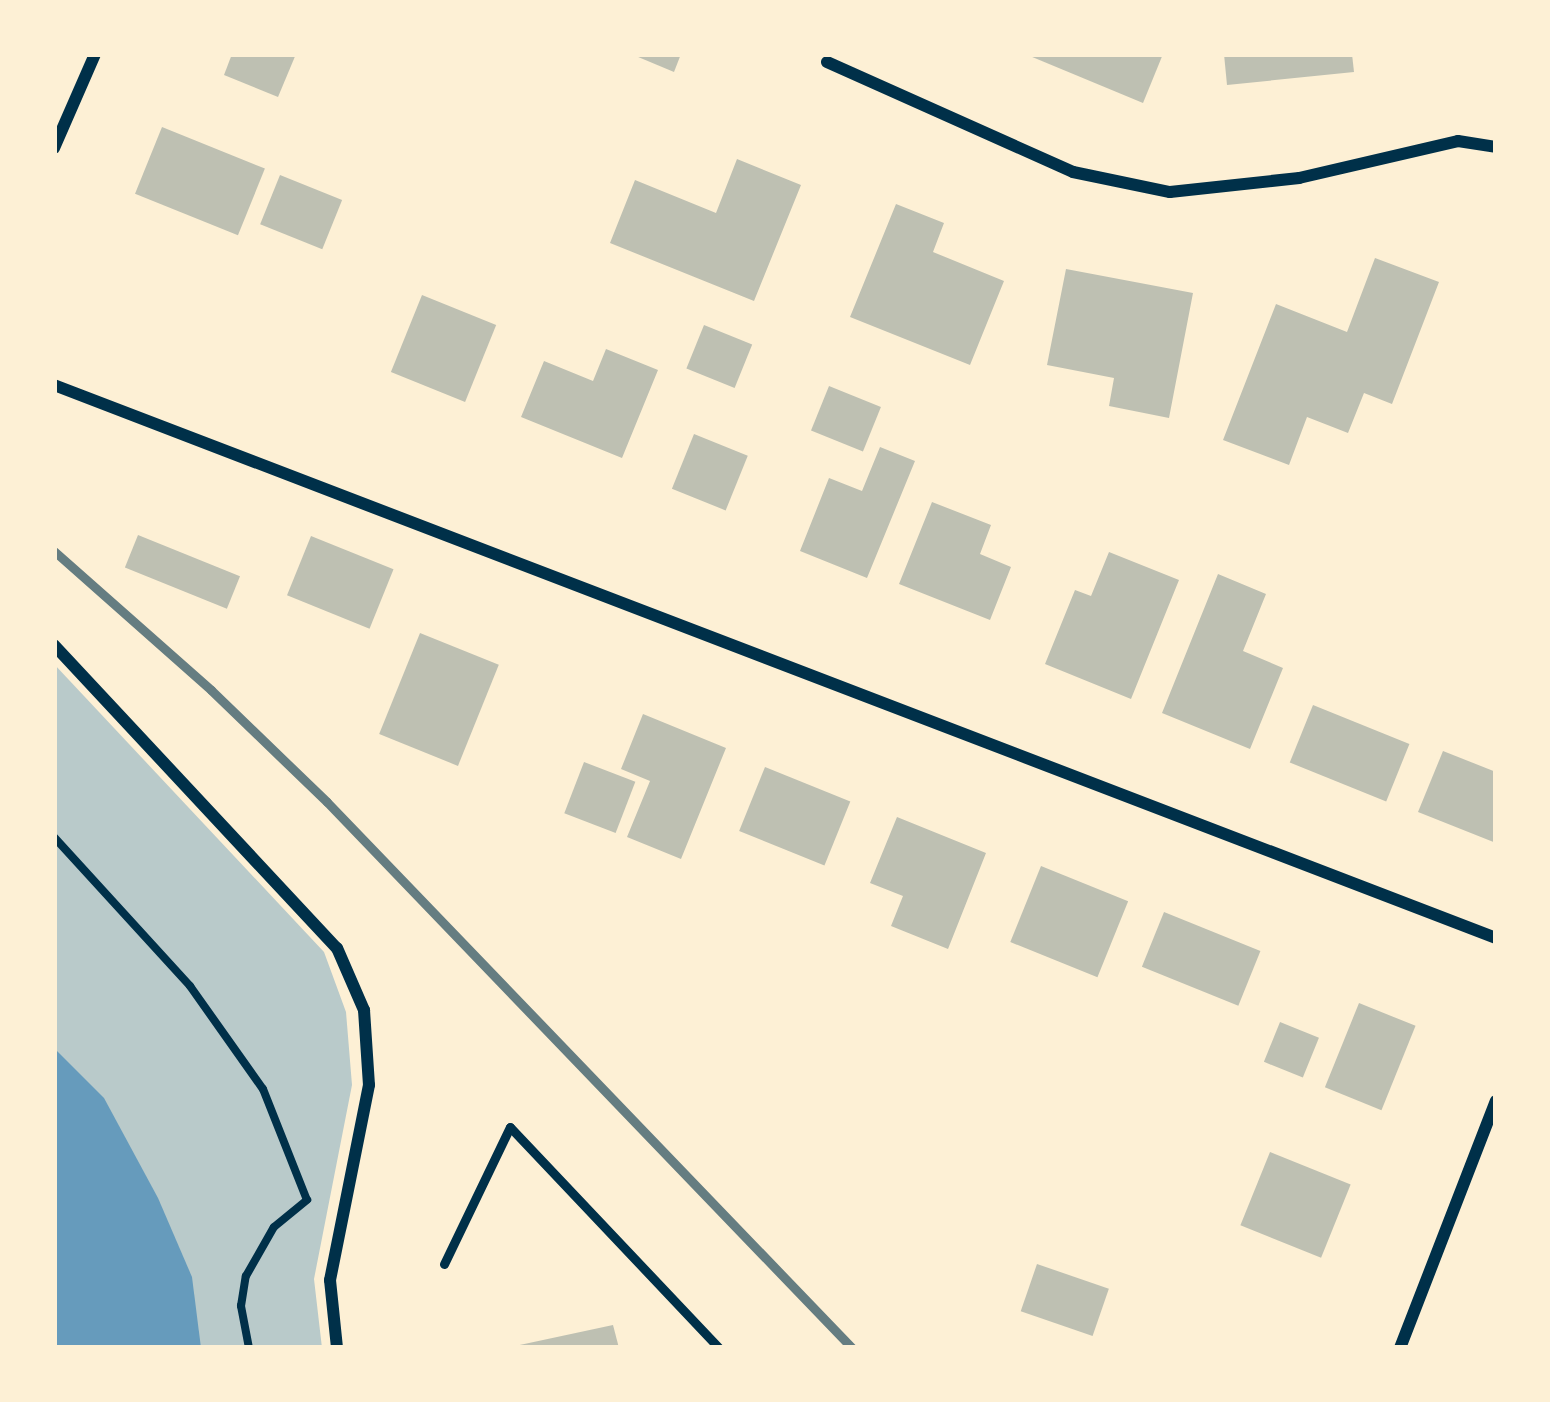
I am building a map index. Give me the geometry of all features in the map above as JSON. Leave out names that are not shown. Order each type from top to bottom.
[{"type":"street","points":[[54,148],[95,54]]},
{"type":"street","points":[[827,62],[1073,172],[1170,192],[1299,178],[1458,142],[1496,147]]},
{"type":"street","points":[[54,385],[1496,938]]},
{"type":"street","points":[[54,645],[337,948],[364,1010],[369,1085],[329,1280],[337,1348]]},
{"type":"street","points":[[1400,1348],[1496,1101]]},
{"type":"lane","points":[[444,1264],[511,1127],[719,1348]]},
{"type":"path","points":[[54,837],[190,986],[251,1072],[307,1200],[274,1228],[246,1276],[241,1306],[249,1348]]},
{"type":"shaded area","points":[[54,664],[324,952],[346,1012],[352,1085],[314,1279],[322,1348],[54,1348]]},
{"type":"water","points":[[54,1048],[104,1098],[158,1198],[192,1277],[201,1348],[54,1348]]},
{"type":"building","points":[[232,54],[296,54],[278,97],[224,75]]},
{"type":"building","points":[[631,54],[681,54],[674,72]]},
{"type":"building","points":[[1025,54],[1163,54],[1143,103]]},
{"type":"building","points":[[1224,54],[1352,54],[1354,72],[1227,85]]},
{"type":"building","points":[[162,127],[265,169],[238,235],[135,194]]},
{"type":"building","points":[[737,159],[801,185],[754,301],[610,243],[635,180],[716,213]]},
{"type":"building","points":[[280,175],[342,200],[322,249],[260,224]]},
{"type":"building","points":[[896,204],[944,223],[933,252],[1004,281],[970,365],[850,317]]},
{"type":"building","points":[[1375,258],[1439,282],[1392,404],[1364,393],[1348,433],[1307,417],[1289,465],[1223,440],[1276,304],[1347,332]]},
{"type":"building","points":[[1066,269],[1193,293],[1169,418],[1109,406],[1114,378],[1047,365]]},
{"type":"building","points":[[422,295],[496,325],[465,402],[391,372]]},
{"type":"building","points":[[704,325],[752,344],[735,388],[686,369]]},
{"type":"building","points":[[606,349],[658,370],[622,458],[521,417],[544,361],[593,381]]},
{"type":"building","points":[[829,386],[881,407],[863,451],[811,431]]},
{"type":"building","points":[[694,434],[748,456],[726,510],[672,489]]},
{"type":"building","points":[[880,447],[915,461],[867,578],[800,551],[829,478],[862,491]]},
{"type":"building","points":[[932,502],[991,525],[980,554],[1011,567],[990,620],[899,584]]},
{"type":"building","points":[[138,535],[240,576],[227,609],[125,567]]},
{"type":"building","points":[[311,536],[394,569],[370,629],[287,595]]},
{"type":"building","points":[[1109,552],[1179,580],[1131,699],[1045,664],[1075,590],[1091,596]]},
{"type":"building","points":[[1218,574],[1266,594],[1243,651],[1283,668],[1250,749],[1162,713]]},
{"type":"building","points":[[420,633],[499,665],[458,766],[379,734]]},
{"type":"building","points":[[1313,705],[1409,744],[1386,801],[1290,762]]},
{"type":"building","points":[[643,714],[726,748],[681,859],[627,837],[650,781],[621,769]]},
{"type":"building","points":[[1443,751],[1496,772],[1496,843],[1418,812]]},
{"type":"building","points":[[584,762],[635,782],[616,833],[564,813]]},
{"type":"building","points":[[765,767],[850,801],[824,865],[739,831]]},
{"type":"building","points":[[897,817],[986,853],[948,949],[891,926],[903,896],[870,883]]},
{"type":"building","points":[[1041,866],[1128,901],[1097,977],[1010,942]]},
{"type":"building","points":[[1164,912],[1260,951],[1238,1006],[1142,967]]},
{"type":"building","points":[[1359,1003],[1416,1026],[1381,1110],[1325,1087]]},
{"type":"building","points":[[1280,1022],[1319,1038],[1303,1078],[1264,1062]]},
{"type":"building","points":[[1270,1152],[1351,1185],[1321,1258],[1240,1225]]},
{"type":"building","points":[[1037,1264],[1109,1289],[1093,1336],[1021,1311]]},
{"type":"building","points":[[613,1325],[619,1348],[515,1348],[515,1346]]},
{"type":"railway","points":[[54,551],[211,690],[327,802],[852,1348]]}]
